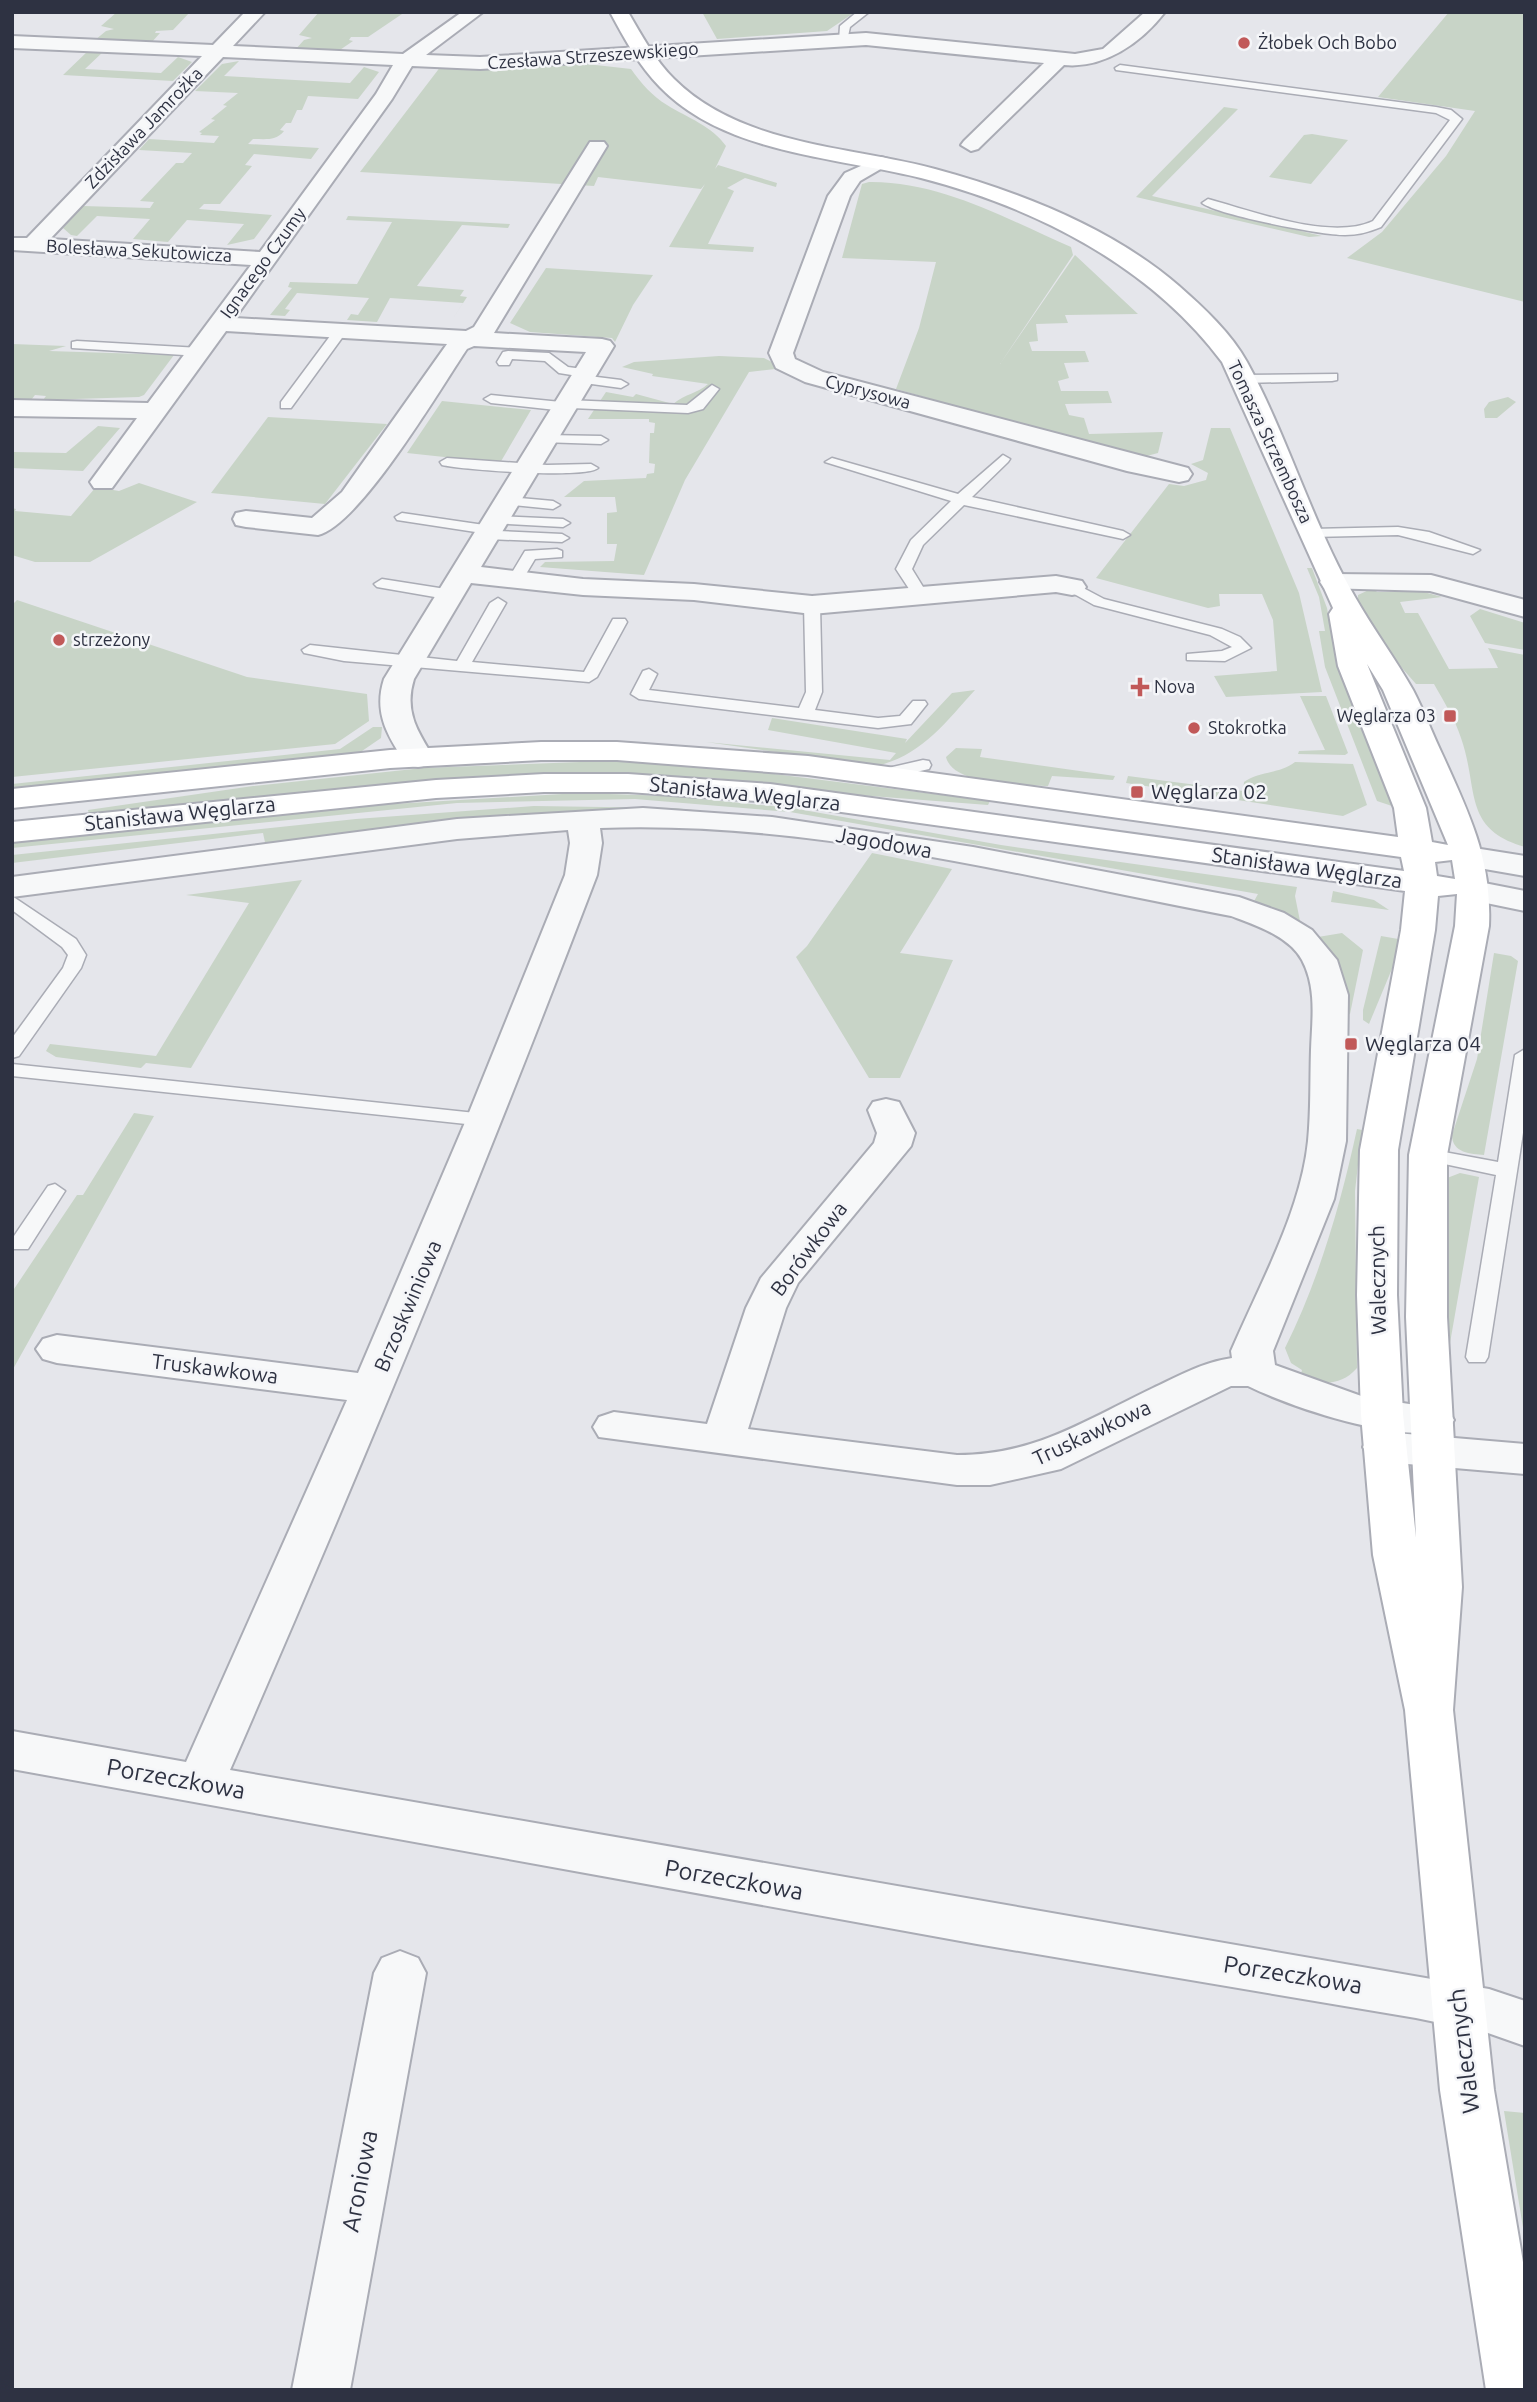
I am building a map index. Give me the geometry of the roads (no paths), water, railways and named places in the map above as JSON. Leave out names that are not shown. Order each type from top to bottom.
[{"type":"street","name":"Zdzisława Jamrożka","points":[[23,244],[256,12]]},
{"type":"street","name":"Ignacego Czumy","points":[[219,324],[385,95],[405,61],[474,12]]},
{"type":"street","name":"Tomasza Strzembosza","points":[[619,12],[644,53],[675,90],[709,112],[758,133],[839,156],[881,163],[994,196],[1122,255],[1165,285],[1200,316],[1221,341],[1243,379],[1336,588],[1398,690],[1457,822],[1468,857]]},
{"type":"street","name":"Czesława Strzeszewskiego","points":[[12,40],[405,61],[507,63],[843,39],[908,42],[1058,60],[1093,58],[1109,53],[1123,44],[1156,12]]},
{"type":"street","points":[[12,40],[29,26]]},
{"type":"street","points":[[660,31],[690,73]]},
{"type":"street","points":[[1093,58],[1120,68]]},
{"type":"street","points":[[971,145],[1058,60]]},
{"type":"street","name":"Tomasza Strzembosza","points":[[705,88],[769,124],[866,154],[881,163]]},
{"type":"street","points":[[246,519],[318,527],[351,498],[466,338],[483,332],[597,146]]},
{"type":"street","points":[[839,156],[854,175],[881,163]]},
{"type":"street","name":"Cyprysowa","points":[[854,175],[839,196],[807,277],[781,353],[785,363],[814,377],[1110,458],[1179,474]]},
{"type":"street","name":"Bolesława Sekutowicza","points":[[23,244],[267,259]]},
{"type":"street","name":"Ignacego Czumy","points":[[219,324],[602,346],[584,376]]},
{"type":"street","points":[[103,482],[158,411],[219,324]]},
{"type":"street","points":[[418,758],[396,719],[392,699],[410,661],[584,376]]},
{"type":"street","points":[[12,408],[158,411]]},
{"type":"street","points":[[1336,588],[1431,583],[1525,609]]},
{"type":"street","points":[[458,584],[506,592],[694,592],[812,605],[1056,584],[1072,587]]},
{"type":"street","name":"Tomasza Strzembosza","points":[[1336,588],[1353,666],[1410,807],[1417,849]]},
{"type":"street","name":"Stanisława Węglarza","points":[[12,799],[418,758],[548,751],[648,752],[721,757],[881,775],[1468,857]]},
{"type":"street","name":"Stanisława Węglarza","points":[[12,832],[436,789],[615,782],[770,793],[1474,891]]},
{"type":"street","name":"Jagodowa","points":[[12,887],[457,829],[583,819],[704,820],[838,835],[1239,907],[1269,918],[1300,937],[1322,960],[1328,975],[1330,995],[1327,1141],[1315,1199],[1252,1351],[1255,1372]]},
{"type":"street","name":"Brzoskwiniowa","points":[[200,1784],[373,1389],[485,1120],[581,875],[586,843],[583,819]]},
{"type":"street","name":"Walecznych","points":[[1417,849],[1422,884],[1418,930],[1379,1150],[1376,1248],[1383,1431],[1395,1555],[1429,1710],[1467,2090],[1515,2390]]},
{"type":"street","points":[[1468,857],[1525,866]]},
{"type":"street","name":"Walecznych","points":[[1429,1710],[1439,1591],[1427,1295],[1428,1155],[1458,1014],[1472,926],[1474,891],[1468,857]]},
{"type":"street","points":[[1474,891],[1525,901]]},
{"type":"street","name":"Borówkowa","points":[[723,1441],[766,1308],[781,1278],[892,1146],[896,1133],[886,1110]]},
{"type":"street","name":"Truskawkowa","points":[[57,1349],[373,1389]]},
{"type":"street","name":"Truskawkowa","points":[[614,1427],[957,1470],[990,1470],[1046,1458],[1215,1375],[1255,1372],[1277,1383],[1361,1410],[1383,1431],[1434,1435],[1525,1459]]},
{"type":"street","name":"Porzeczkowa","points":[[12,1750],[977,1923],[1457,2004],[1525,2024]]},
{"type":"street","name":"Aroniowa","points":[[321,2390],[400,1973]]},
{"type":"lane","points":[[843,39],[845,26],[864,12]]},
{"type":"lane","points":[[1120,68],[1436,110],[1447,112],[1455,119],[1377,224],[1363,232],[1332,231],[1208,203]]},
{"type":"lane","points":[[286,405],[341,331]]},
{"type":"lane","points":[[77,345],[200,352]]},
{"type":"lane","points":[[504,362],[508,355],[549,357],[564,370],[621,384]]},
{"type":"lane","points":[[1243,379],[1332,377]]},
{"type":"lane","points":[[447,462],[550,433],[688,409],[698,406],[712,389]]},
{"type":"lane","points":[[491,399],[550,433],[591,468]]},
{"type":"lane","points":[[550,433],[601,440],[550,433]]},
{"type":"lane","points":[[920,596],[904,569],[916,543],[959,499],[1003,460]]},
{"type":"lane","points":[[832,462],[959,499],[1123,535]]},
{"type":"lane","points":[[496,521],[553,505]]},
{"type":"lane","points":[[402,517],[496,521],[562,530]]},
{"type":"lane","points":[[1312,533],[1413,533],[1473,550]]},
{"type":"lane","points":[[462,666],[530,554],[557,554]]},
{"type":"lane","points":[[382,584],[458,584]]},
{"type":"lane","points":[[1072,587],[1099,602],[1216,632],[1234,639],[1242,648],[1225,656],[1193,657]]},
{"type":"lane","points":[[805,714],[814,692],[812,605]]},
{"type":"lane","points":[[310,650],[344,656],[589,677],[619,622]]},
{"type":"lane","points":[[649,674],[639,694],[878,723],[905,720],[919,704]]},
{"type":"lane","points":[[881,775],[923,765]]},
{"type":"lane","points":[[12,901],[68,943],[77,955],[72,968],[12,1052]]},
{"type":"lane","points":[[1477,1357],[1525,1055]]},
{"type":"lane","points":[[12,1070],[485,1120]]},
{"type":"lane","points":[[1428,1155],[1508,1171]]},
{"type":"lane","points":[[15,1247],[55,1191]]},
{"type":"place","name":"Żłobek Och Bobo","points":[[1244,43]]},
{"type":"place","name":"strzeżony","points":[[59,640]]},
{"type":"place","name":"Nova","points":[[1140,687]]},
{"type":"place","name":"Węglarza 03","points":[[1450,716]]},
{"type":"place","name":"Stokrotka","points":[[1194,728]]},
{"type":"place","name":"Węglarza 02","points":[[1137,792]]},
{"type":"place","name":"Węglarza 04","points":[[1351,1044]]}]
